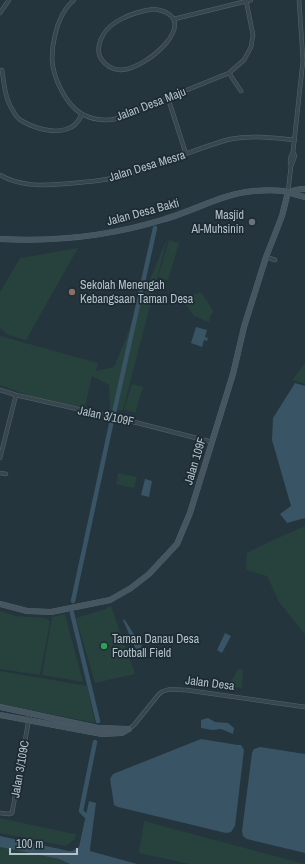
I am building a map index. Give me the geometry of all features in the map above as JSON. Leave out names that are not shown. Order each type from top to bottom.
[{"type":"street","points":[[0,13],[9,0]]},
{"type":"street","name":"Jalan Desa Maju","points":[[74,0],[62,15],[57,25],[52,48],[52,59],[56,81],[73,106],[82,114],[103,121],[115,119],[229,73],[244,60],[251,47],[254,34],[248,1]]},
{"type":"street","points":[[288,192],[291,166],[295,156],[293,152],[303,60],[300,0]]},
{"type":"street","points":[[174,19],[248,1]]},
{"type":"street","points":[[154,9],[162,10],[174,19],[175,24],[171,38],[149,59],[129,68],[120,70],[113,69],[106,65],[100,58],[98,50],[100,41],[112,26],[124,17],[141,11],[154,9]]},
{"type":"street","points":[[2,70],[4,88],[11,108],[21,120],[36,127],[61,130],[68,129],[73,126],[82,114]]},
{"type":"street","points":[[229,73],[241,91]]},
{"type":"street","points":[[168,98],[186,154]]},
{"type":"street","name":"Jalan Desa Mesra","points":[[0,175],[20,183],[35,186],[89,182],[135,172],[232,139],[248,137],[295,140]]},
{"type":"street","name":"Jalan Desa Bakti","points":[[288,192],[305,189]]},
{"type":"street","name":"Jalan Desa Bakti","points":[[0,239],[26,240],[64,238],[117,232],[165,219],[238,193],[264,190],[288,192],[305,197]]},
{"type":"street","name":"Jalan 109F","points":[[0,604],[27,611],[51,612],[110,600],[131,588],[148,574],[177,544],[190,513],[233,374],[244,327],[266,257],[282,216],[288,192]]},
{"type":"street","points":[[266,257],[275,260]]},
{"type":"street","name":"Jalan 3/109F","points":[[0,390],[16,396],[126,420],[212,442]]},
{"type":"street","points":[[0,458],[16,396]]},
{"type":"street","points":[[0,473],[6,474]]},
{"type":"street","name":"Jalan Desa","points":[[0,715],[102,734],[122,733],[134,725],[159,694],[162,691],[169,689],[186,690],[305,707]]},
{"type":"street","points":[[0,707],[98,728],[129,728]]},
{"type":"street","name":"Jalan 3/109C","points":[[0,813],[12,813],[30,713]]},
{"type":"green space","points":[[168,236],[123,410],[110,410],[109,385],[92,376],[85,407],[42,399],[0,385],[0,336],[98,363],[96,371],[114,367]]},
{"type":"green space","points":[[169,240],[179,243],[168,280],[158,277]]},
{"type":"green space","points":[[78,248],[26,340],[8,335],[0,328],[0,292],[20,258]]},
{"type":"green space","points":[[201,292],[214,312],[211,314],[209,322],[194,316],[182,299]]},
{"type":"green space","points":[[305,363],[305,384],[292,380]]},
{"type":"green space","points":[[132,384],[143,387],[135,413],[124,409]]},
{"type":"green space","points":[[118,473],[137,477],[134,488],[116,484]]},
{"type":"green space","points":[[305,526],[305,635],[279,602],[267,576],[246,570],[247,553]]},
{"type":"green space","name":"Taman Danau Desa Football Field","points":[[111,606],[135,674],[95,683],[76,618]]},
{"type":"green space","points":[[0,611],[16,616],[46,618],[50,622],[40,675],[0,669]]},
{"type":"green space","points":[[65,614],[83,682],[42,675],[52,617]]},
{"type":"green space","points":[[238,669],[243,670],[242,688],[228,686]]},
{"type":"green space","points":[[0,671],[87,686],[95,723],[0,704]]},
{"type":"green space","points":[[0,818],[76,834],[75,839],[66,846],[0,833]]},
{"type":"green space","points":[[144,821],[305,864],[189,864],[139,853]]},
{"type":"green space","points":[[0,847],[59,859],[70,864],[0,864]]},
{"type":"water","points":[[196,327],[207,330],[205,337],[208,338],[207,341],[204,340],[202,347],[191,343]]},
{"type":"water","points":[[295,383],[305,386],[305,518],[287,523],[280,514],[291,506],[272,440],[273,418]]},
{"type":"water","points":[[145,479],[152,481],[149,497],[141,495]]},
{"type":"water","points":[[124,619],[142,646],[137,652],[123,620]]},
{"type":"water","points":[[225,633],[231,636],[222,653],[217,650]]},
{"type":"water","points":[[208,718],[215,722],[228,723],[234,728],[233,734],[221,729],[212,730],[201,728],[201,720]]},
{"type":"water","points":[[201,739],[241,745],[244,750],[235,826],[231,832],[226,833],[114,805],[110,779],[113,774]]},
{"type":"water","points":[[260,747],[305,754],[305,853],[247,839],[243,836],[242,831],[252,753],[254,749]]},
{"type":"water","points":[[89,801],[96,803],[90,851],[137,864],[70,864],[59,859],[0,847],[0,836],[72,851],[79,847]]},
{"type":"waterway","points":[[114,413],[155,228]]},
{"type":"waterway","points":[[73,601],[112,420]]},
{"type":"waterway","points":[[72,613],[98,721]]},
{"type":"waterway","points":[[89,819],[81,811],[95,742]]},
{"type":"place","name":"Masjid Al-Muhsinin","points":[[252,222]]},
{"type":"place","name":"Sekolah Menengah Kebangsaan Taman Desa","points":[[72,292]]},
{"type":"place","name":"Taman Danau Desa Football Field","points":[[104,646]]}]
